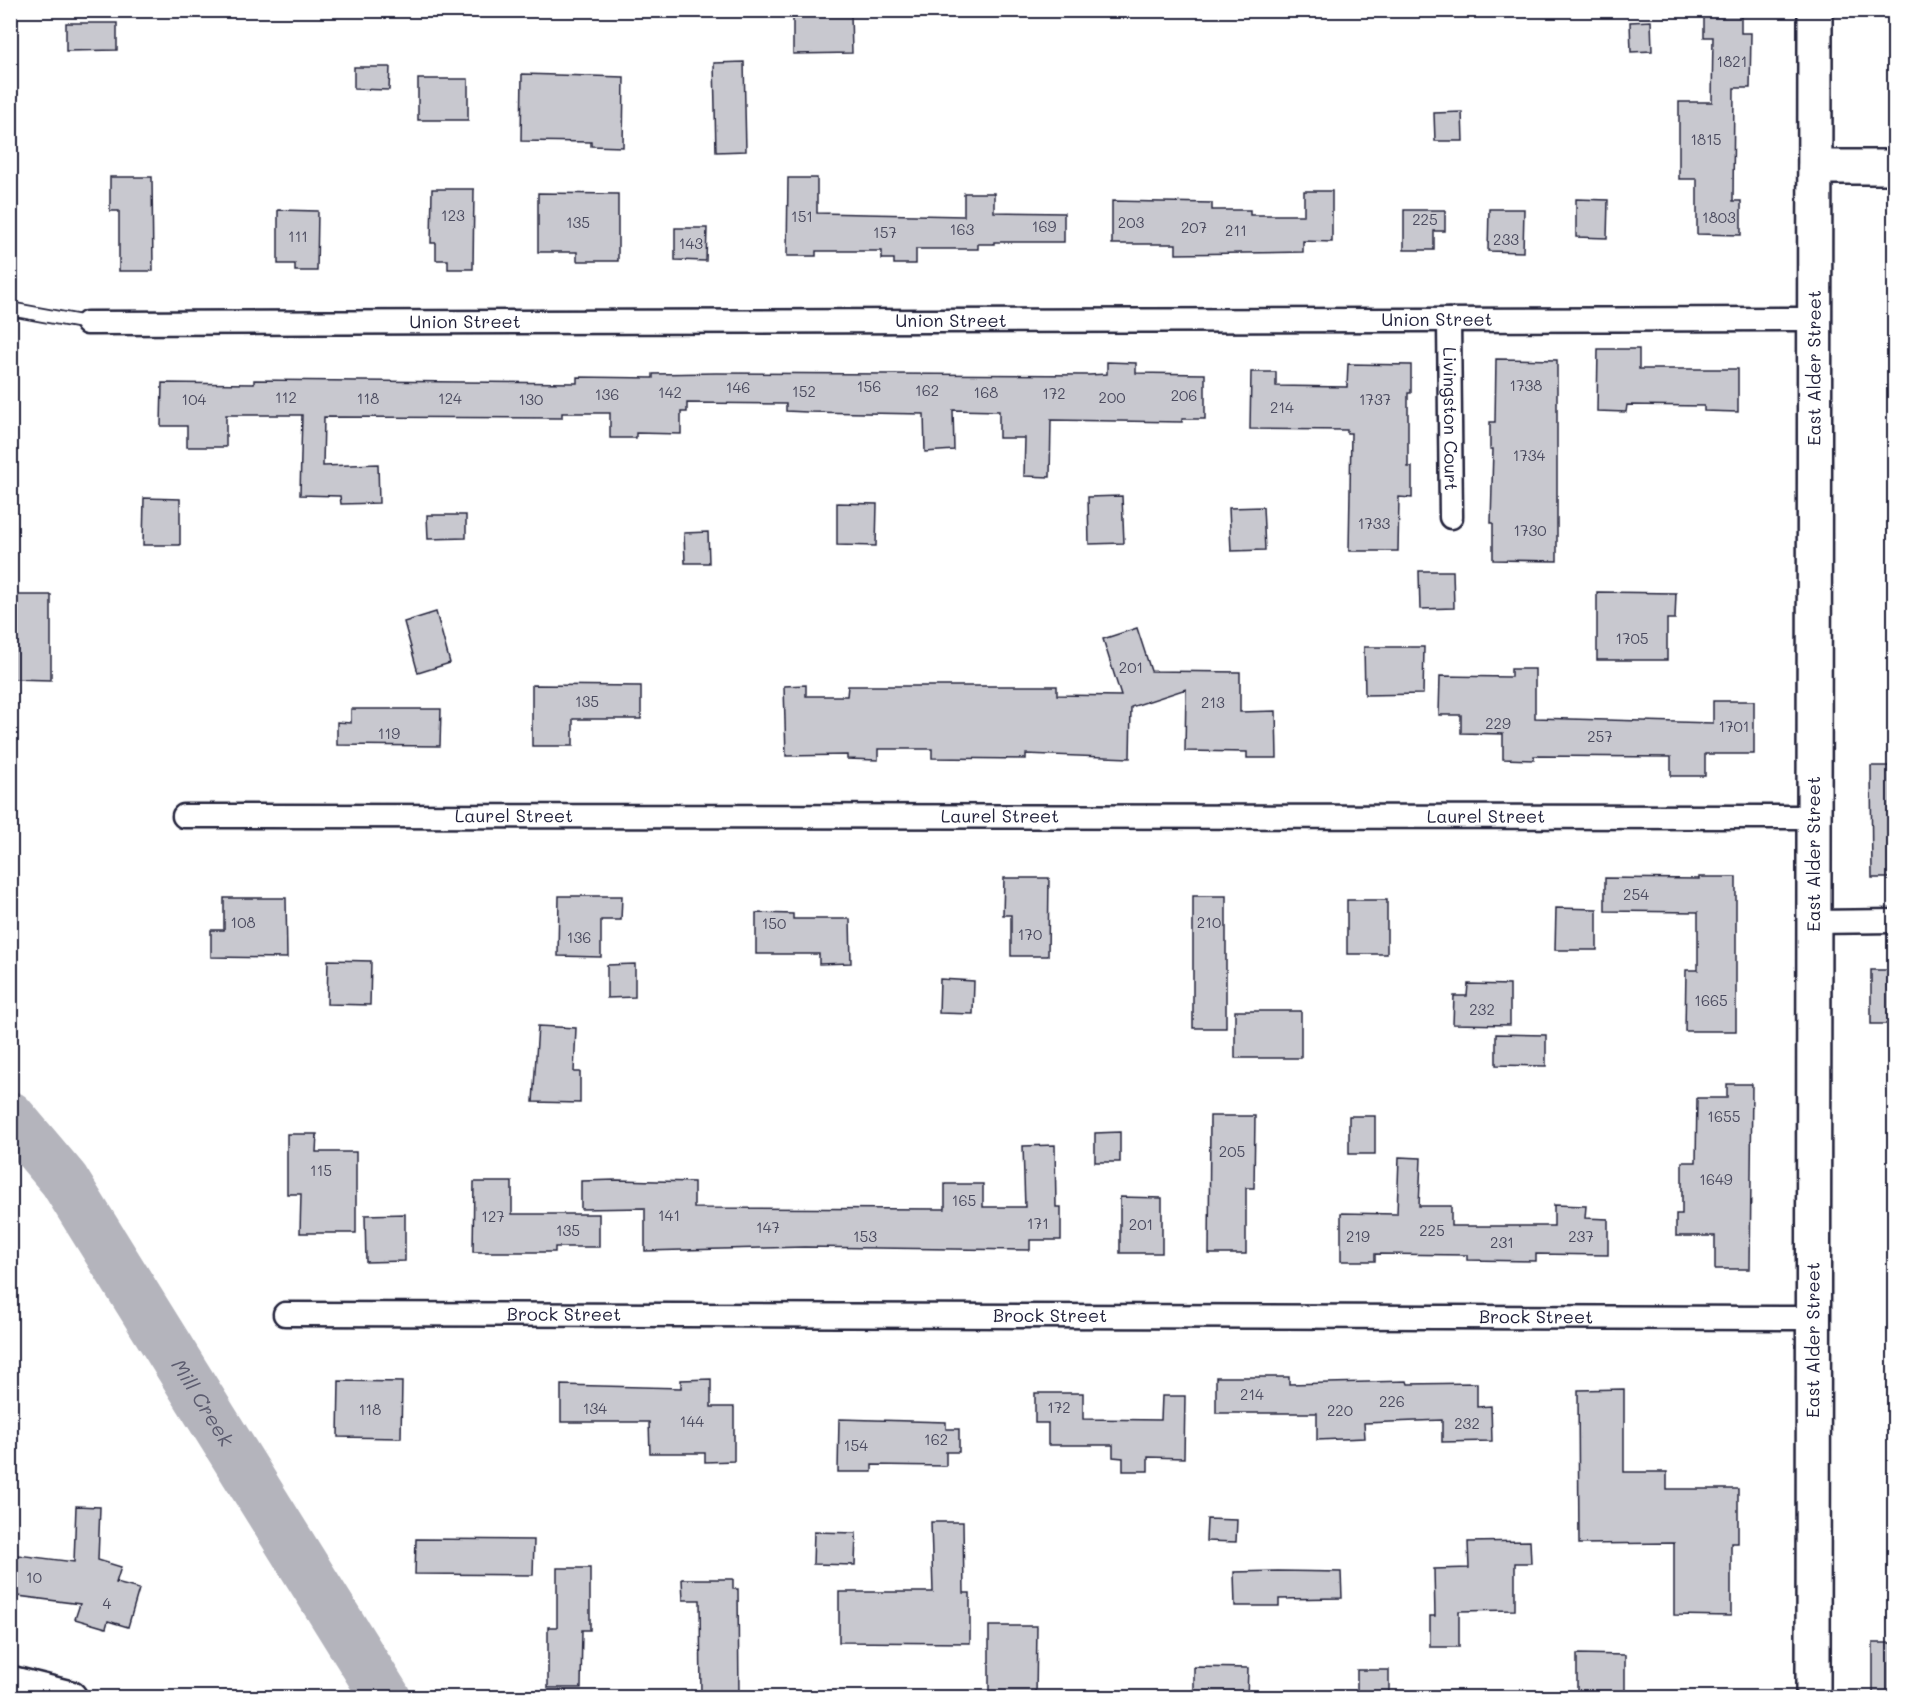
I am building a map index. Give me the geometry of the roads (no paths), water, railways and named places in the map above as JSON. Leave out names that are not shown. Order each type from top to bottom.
[{"type":"main road","name":"East Alder Street","points":[[1813,1698],[1815,10]]},
{"type":"main road","points":[[1815,167],[1894,168]]},
{"type":"main road","points":[[10,1683],[70,1698]]},
{"type":"street","name":"Union Street","points":[[87,323],[1816,319]]},
{"type":"street","name":"Livingston Court","points":[[1449,320],[1451,517]]},
{"type":"street","name":"Laurel Street","points":[[184,816],[1815,817]]},
{"type":"street","points":[[1814,922],[1894,921]]},
{"type":"street","name":"Brock Street","points":[[285,1314],[1814,1317]]},
{"type":"lane","points":[[10,309],[87,323]]},
{"type":"waterway","name":"Mill Creek","points":[[10,1116],[64,1180],[386,1698]]}]
